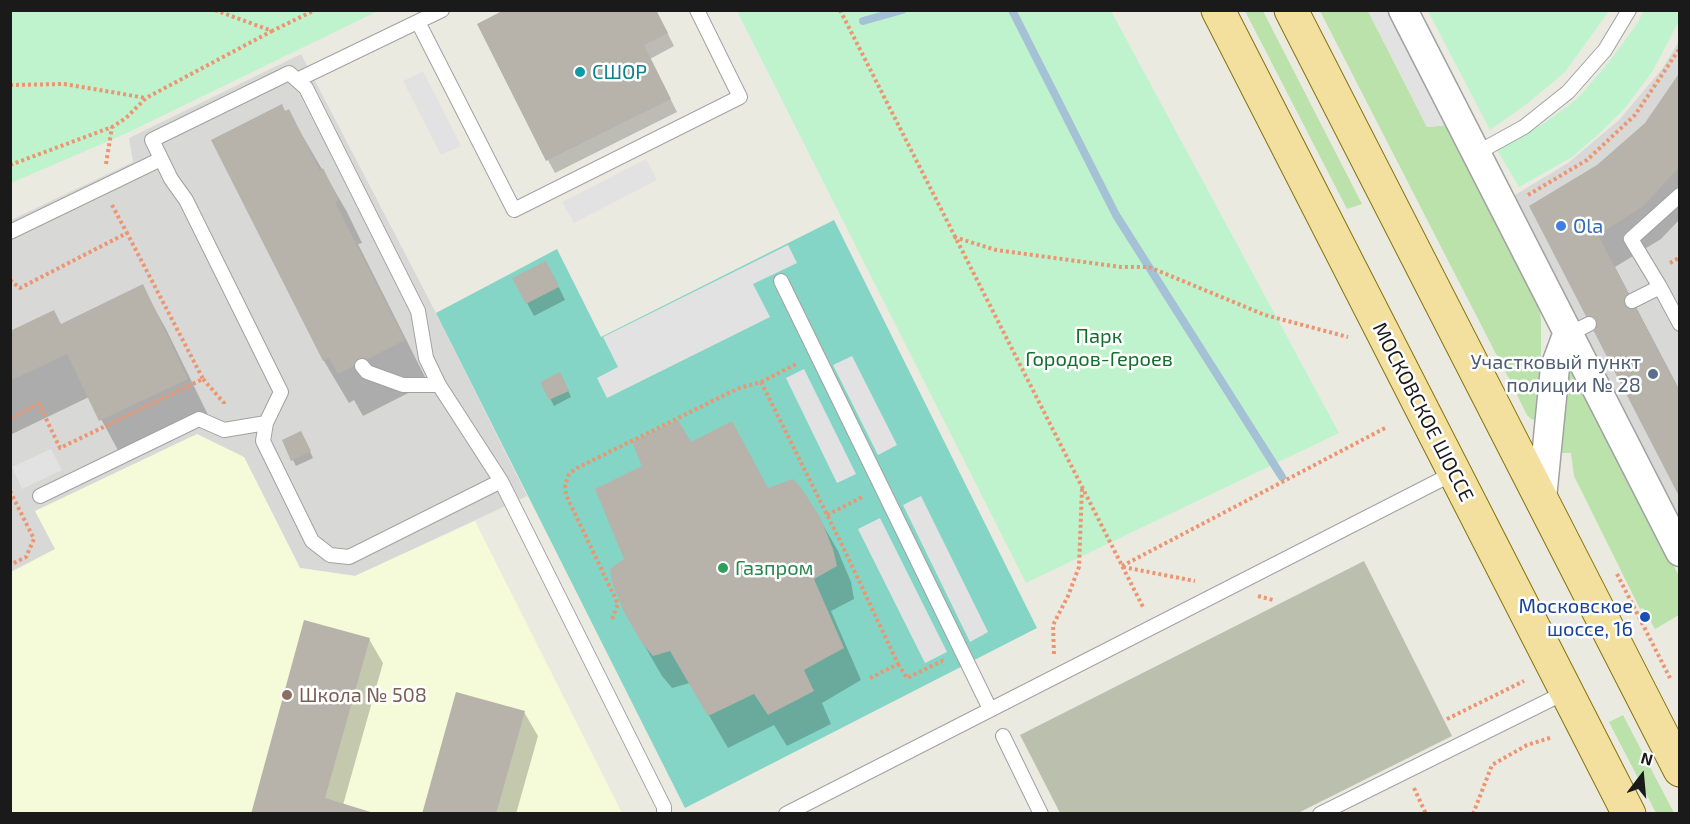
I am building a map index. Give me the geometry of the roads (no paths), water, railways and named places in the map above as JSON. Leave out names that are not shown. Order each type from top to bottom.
[{"type":"main road","name":"МОСКОВСКОЕ ШОССЕ","points":[[1218,10],[1629,813]]},
{"type":"main road","points":[[1292,10],[1680,770]]},
{"type":"street","points":[[1403,10],[1504,210],[1578,329],[1680,552]]},
{"type":"street","points":[[1542,498],[1555,366],[1578,329]]},
{"type":"lane","points":[[297,80],[442,10]]},
{"type":"lane","points":[[418,22],[514,210],[740,97],[697,10]]},
{"type":"lane","points":[[1475,154],[1524,127],[1568,92],[1605,50],[1629,10]]},
{"type":"lane","points":[[501,481],[349,557],[330,555],[312,541],[262,441],[266,423],[281,392],[186,200],[171,179],[152,140],[289,74],[306,88],[418,311],[426,358],[440,385],[501,481],[664,807],[664,813]]},
{"type":"lane","points":[[10,232],[161,159]]},
{"type":"lane","points":[[1680,195],[1631,239],[1680,324]]},
{"type":"lane","points":[[781,281],[990,709]]},
{"type":"lane","points":[[1632,301],[1660,287]]},
{"type":"lane","points":[[362,366],[367,372],[403,386],[440,385]]},
{"type":"lane","points":[[40,496],[199,419],[224,430],[266,423]]},
{"type":"lane","points":[[786,813],[1454,473]]},
{"type":"lane","points":[[1320,813],[1566,692]]},
{"type":"lane","points":[[1003,736],[1041,813]]},
{"type":"waterway","points":[[863,21],[902,10]]},
{"type":"waterway","points":[[1012,10],[1116,215],[1282,477]]},
{"type":"place","name":"СШОР","points":[[580,72]]},
{"type":"place","name":"Ola","points":[[1561,226]]},
{"type":"place","name":"Участковый пункт полиции № 28","points":[[1653,374]]},
{"type":"place","name":"Газпром","points":[[723,568]]},
{"type":"place","name":"Московское шоссе, 16","points":[[1645,617]]},
{"type":"place","name":"Школа № 508","points":[[287,695]]},
{"type":"park label","name":"Парк Городов-Героев","points":[[1099,348]]}]
